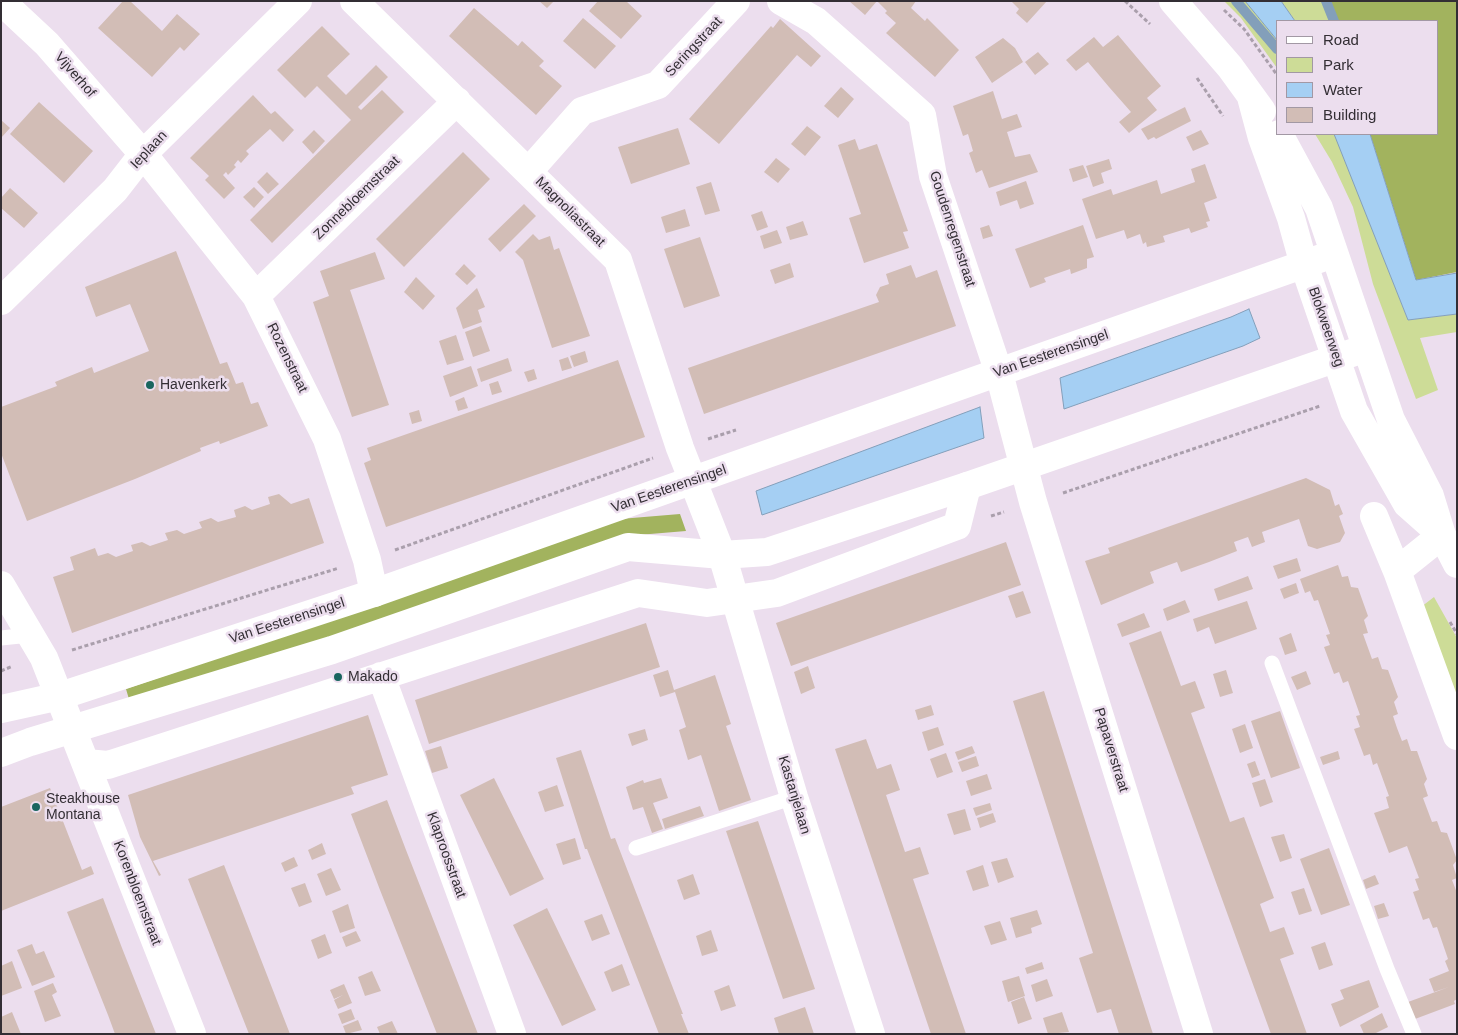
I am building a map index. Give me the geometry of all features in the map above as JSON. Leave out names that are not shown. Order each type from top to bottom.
[{"type":"street","name":"Vijverhof","points":[[1,1],[48,44],[143,154]]},
{"type":"street","name":"Ieplaan","points":[[1,301],[115,190],[143,154],[298,1]]},
{"type":"street","name":"Magnoliastraat","points":[[354,1],[618,260],[680,448],[722,555]]},
{"type":"street","name":"Seringstraat","points":[[529,171],[582,111],[658,86],[736,1]]},
{"type":"street","name":"Goudenregenstraat","points":[[781,1],[816,21],[922,115],[933,176],[999,373],[1025,466]]},
{"type":"street","name":"Blokweerweg","points":[[1173,1],[1230,67],[1276,130]]},
{"type":"street","name":"Blokweerweg","points":[[1251,97],[1262,138],[1291,218],[1304,265],[1354,411],[1407,504],[1442,535]]},
{"type":"street","name":"Zonnebloemstraat","points":[[256,296],[457,101]]},
{"type":"street","name":"Blokweerweg","points":[[1280,135],[1319,208],[1333,254],[1391,420],[1430,496],[1442,535],[1457,564]]},
{"type":"street","name":"Rozenstraat","points":[[143,154],[256,296],[327,439],[367,560],[374,593]]},
{"type":"street","name":"Van Eesterensingel","points":[[1,709],[60,696],[374,593],[1333,254]]},
{"type":"street","points":[[1,754],[30,742],[332,650],[628,547],[722,555],[767,552],[967,486],[1366,348]]},
{"type":"street","name":"Papaverstraat","points":[[1025,466],[1033,502],[1199,1034]]},
{"type":"street","points":[[86,763],[108,765],[638,592],[707,603],[777,593],[957,526],[967,486]]},
{"type":"street","points":[[1374,516],[1397,571],[1457,736]]},
{"type":"street","points":[[1397,571],[1442,535]]},
{"type":"street","name":"Kastanjelaan","points":[[722,555],[794,797],[871,1034]]},
{"type":"street","name":"Korenbloemstraat","points":[[1,585],[44,658],[192,1034]]},
{"type":"street","name":"Klaproosstraat","points":[[381,676],[512,1034]]},
{"type":"lane","points":[[1,638],[30,635]]},
{"type":"lane","points":[[1272,663],[1387,969],[1414,1034]]},
{"type":"lane","points":[[636,848],[794,797]]},
{"type":"path","points":[[1125,1],[1152,26]]},
{"type":"path","points":[[1193,73],[1225,121]]},
{"type":"path","points":[[957,526],[1323,405]]},
{"type":"path","points":[[1,671],[367,560],[680,448],[737,430]]},
{"type":"green space","points":[[1224,1],[1245,1],[1276,39],[1276,67],[1241,18]]},
{"type":"green space","points":[[1281,1],[1322,1],[1329,20],[1294,20]]},
{"type":"green space","points":[[1322,1],[1457,1],[1457,272],[1416,280],[1370,135],[1438,135],[1438,20],[1329,20]]},
{"type":"green space","points":[[1316,135],[1335,135],[1336,137],[1408,320],[1457,314],[1457,332],[1420,338],[1438,390],[1416,399],[1373,284],[1353,207],[1332,162]]},
{"type":"green space","points":[[680,514],[686,531],[626,536],[131,706],[126,689],[620,519]]},
{"type":"green space","points":[[1434,597],[1457,638],[1457,700],[1421,607]]},
{"type":"water","points":[[1245,1],[1281,1],[1294,20],[1276,20],[1276,39]]},
{"type":"water","points":[[1334,135],[1370,135],[1416,280],[1457,273],[1457,314],[1408,320]]},
{"type":"water","points":[[1249,309],[1260,338],[1243,346],[1064,409],[1060,378]]},
{"type":"water","points":[[980,407],[984,438],[762,515],[756,491]]},
{"type":"building","points":[[123,1],[130,1],[162,31],[177,14],[200,34],[184,51],[180,47],[152,77],[98,28]]},
{"type":"building","points":[[539,1],[554,1],[547,8]]},
{"type":"building","points":[[598,1],[626,1],[642,16],[621,39],[589,11]]},
{"type":"building","points":[[849,1],[877,1],[865,15]]},
{"type":"building","points":[[877,1],[916,1],[911,8],[925,21],[927,18],[959,50],[935,77],[886,33],[896,23],[885,13],[887,11]]},
{"type":"building","points":[[1011,1],[1047,1],[1027,23],[1016,13],[1019,9]]},
{"type":"building","points":[[474,8],[518,46],[522,41],[544,61],[539,66],[562,86],[536,115],[449,36]]},
{"type":"building","points":[[583,18],[616,46],[595,69],[563,41]]},
{"type":"building","points":[[780,19],[821,56],[811,67],[797,55],[719,144],[689,119],[771,26],[773,28]]},
{"type":"building","points":[[322,26],[350,54],[327,76],[346,95],[376,65],[388,77],[358,107],[361,110],[382,90],[404,112],[272,243],[250,220],[351,120],[317,86],[305,98],[277,70]]},
{"type":"building","points":[[1118,35],[1161,86],[1147,98],[1157,110],[1129,133],[1119,122],[1131,112],[1088,62],[1076,71],[1066,60],[1094,37],[1103,47]]},
{"type":"building","points":[[1003,38],[1015,48],[1023,62],[992,83],[975,57]]},
{"type":"building","points":[[1038,52],[1049,64],[1035,75],[1025,62]]},
{"type":"building","points":[[841,87],[854,99],[838,118],[824,106]]},
{"type":"building","points":[[993,91],[1002,119],[1017,114],[1022,127],[1007,132],[1015,157],[1030,154],[1038,172],[989,188],[982,170],[976,173],[969,153],[973,151],[968,134],[963,136],[953,106]]},
{"type":"building","points":[[253,95],[271,114],[275,111],[294,130],[283,142],[270,129],[246,151],[249,154],[241,163],[238,160],[234,165],[236,167],[228,175],[226,172],[223,175],[235,188],[224,199],[205,180],[209,176],[190,158]]},
{"type":"building","points":[[39,102],[93,151],[64,183],[10,134]]},
{"type":"building","points":[[1185,107],[1191,121],[1156,139],[1154,137],[1148,140],[1141,129]]},
{"type":"building","points":[[1,120],[10,128],[1,138]]},
{"type":"building","points":[[807,126],[821,137],[805,156],[791,144]]},
{"type":"building","points":[[678,128],[690,164],[631,184],[618,147]]},
{"type":"building","points":[[314,130],[325,141],[313,154],[302,142]]},
{"type":"building","points":[[1201,130],[1209,144],[1193,151],[1186,137]]},
{"type":"building","points":[[855,139],[859,150],[877,144],[908,231],[903,232],[909,248],[864,263],[849,218],[861,214],[838,145]]},
{"type":"building","points":[[463,152],[490,179],[404,267],[376,239]]},
{"type":"building","points":[[776,158],[790,169],[778,183],[764,172]]},
{"type":"building","points":[[1109,159],[1112,169],[1101,173],[1104,183],[1093,187],[1086,166]]},
{"type":"building","points":[[1205,164],[1217,198],[1204,203],[1210,221],[1206,222],[1208,227],[1191,233],[1189,228],[1163,236],[1165,242],[1147,247],[1146,242],[1143,244],[1140,234],[1127,239],[1124,230],[1096,239],[1082,199],[1111,189],[1113,195],[1157,180],[1161,194],[1195,182],[1191,169]]},
{"type":"building","points":[[1083,165],[1088,177],[1073,182],[1069,169]]},
{"type":"building","points":[[267,172],[279,184],[268,194],[257,182]]},
{"type":"building","points":[[1026,181],[1034,204],[1020,209],[1017,200],[1000,206],[996,192]]},
{"type":"building","points":[[711,182],[720,211],[705,215],[696,187]]},
{"type":"building","points":[[254,187],[264,197],[254,208],[243,197]]},
{"type":"building","points":[[10,188],[38,213],[24,228],[1,208],[1,198]]},
{"type":"building","points":[[524,204],[536,216],[500,252],[488,239]]},
{"type":"building","points":[[685,209],[690,226],[666,233],[661,217]]},
{"type":"building","points":[[762,211],[768,227],[757,231],[751,215]]},
{"type":"building","points":[[803,221],[808,235],[790,240],[786,227]]},
{"type":"building","points":[[989,225],[993,236],[983,239],[980,228]]},
{"type":"building","points":[[1083,225],[1094,257],[1087,259],[1087,268],[1071,274],[1070,269],[1044,278],[1046,282],[1030,288],[1015,249]]},
{"type":"building","points":[[777,230],[782,243],[764,249],[760,236]]},
{"type":"building","points":[[533,234],[539,240],[550,236],[554,250],[559,248],[590,336],[552,348],[523,260],[515,252]]},
{"type":"building","points":[[700,237],[720,296],[684,308],[664,249]]},
{"type":"building","name":"Havenkerk","points":[[176,251],[220,364],[227,362],[236,384],[243,382],[251,404],[258,402],[268,426],[220,444],[219,441],[200,448],[201,451],[135,479],[27,521],[1,453],[1,407],[57,386],[55,382],[92,367],[94,373],[149,351],[130,304],[96,317],[85,287]]},
{"type":"building","points":[[375,252],[385,279],[350,290],[389,405],[352,417],[313,302],[329,296],[320,271]]},
{"type":"building","points":[[790,263],[794,277],[775,284],[770,270]]},
{"type":"building","points":[[464,264],[476,276],[467,285],[455,274]]},
{"type":"building","points":[[911,265],[916,278],[937,270],[956,326],[704,414],[688,368],[879,302],[876,295],[880,287],[889,284],[886,274]]},
{"type":"building","points":[[416,277],[435,296],[423,310],[404,292]]},
{"type":"building","points":[[477,288],[485,307],[478,310],[482,322],[463,329],[456,308]]},
{"type":"building","points":[[481,326],[490,351],[473,357],[465,332]]},
{"type":"building","points":[[456,335],[464,360],[447,365],[439,341]]},
{"type":"building","points":[[585,351],[588,362],[574,367],[570,356]]},
{"type":"building","points":[[568,357],[572,368],[562,371],[559,360]]},
{"type":"building","points":[[508,358],[512,371],[481,382],[477,369]]},
{"type":"building","points":[[618,360],[645,437],[386,527],[364,463],[371,460],[367,448]]},
{"type":"building","points":[[471,366],[478,386],[450,397],[443,376]]},
{"type":"building","points":[[534,369],[537,379],[528,382],[524,372]]},
{"type":"building","points":[[498,381],[502,392],[492,395],[489,384]]},
{"type":"building","points":[[464,397],[468,408],[458,411],[455,401]]},
{"type":"building","points":[[419,410],[422,421],[412,424],[409,413]]},
{"type":"building","points":[[1306,478],[1330,490],[1335,506],[1339,504],[1343,514],[1339,516],[1345,533],[1340,542],[1317,549],[1308,546],[1299,519],[1262,532],[1265,542],[1252,547],[1248,537],[1234,542],[1237,551],[1181,572],[1177,562],[1150,572],[1154,583],[1101,605],[1085,561],[1110,553],[1108,548]]},
{"type":"building","points":[[279,494],[291,504],[309,498],[324,543],[72,633],[53,577],[74,570],[70,557],[95,548],[98,556],[108,553],[116,557],[133,551],[131,545],[142,542],[150,546],[168,540],[165,533],[177,530],[184,534],[202,528],[199,522],[211,518],[218,522],[236,517],[234,510],[245,506],[252,510],[270,504],[268,497]]},
{"type":"building","points":[[1006,542],[1021,585],[791,666],[776,623]]},
{"type":"building","points":[[1297,558],[1301,571],[1278,579],[1273,566]]},
{"type":"building","points":[[1338,565],[1342,577],[1348,576],[1351,587],[1358,588],[1368,616],[1364,620],[1368,633],[1363,634],[1372,659],[1378,657],[1382,669],[1388,670],[1398,697],[1394,702],[1398,714],[1393,716],[1397,728],[1402,741],[1407,739],[1411,751],[1417,751],[1427,779],[1424,784],[1428,796],[1423,798],[1432,822],[1437,821],[1441,832],[1447,833],[1457,860],[1453,865],[1457,878],[1452,880],[1457,893],[1457,999],[1454,1001],[1455,1004],[1415,1019],[1408,1002],[1449,987],[1434,992],[1429,979],[1449,971],[1445,961],[1448,959],[1437,927],[1433,928],[1429,918],[1423,920],[1413,892],[1419,890],[1415,879],[1419,878],[1407,846],[1389,853],[1374,813],[1389,808],[1386,797],[1389,796],[1377,763],[1373,765],[1370,754],[1364,756],[1354,729],[1360,727],[1356,716],[1360,715],[1348,681],[1343,683],[1339,672],[1334,674],[1324,647],[1330,645],[1326,635],[1330,634],[1318,600],[1314,601],[1310,591],[1305,593],[1300,579]]},
{"type":"building","points":[[1248,576],[1253,589],[1218,601],[1214,589]]},
{"type":"building","points":[[1296,583],[1299,593],[1284,599],[1280,589]]},
{"type":"building","points":[[1023,591],[1031,613],[1016,618],[1008,596]]},
{"type":"building","points":[[1185,600],[1190,612],[1167,621],[1163,609]]},
{"type":"building","points":[[1247,601],[1257,629],[1215,644],[1209,627],[1197,632],[1193,619]]},
{"type":"building","points":[[1144,613],[1150,627],[1122,637],[1117,624]]},
{"type":"building","points":[[646,623],[660,667],[429,744],[415,700]]},
{"type":"building","points":[[1161,631],[1181,686],[1195,681],[1205,708],[1191,713],[1230,822],[1244,817],[1274,898],[1260,904],[1270,932],[1284,927],[1294,954],[1280,959],[1307,1034],[1271,1034],[1129,643]]},
{"type":"building","points":[[1291,633],[1297,651],[1285,655],[1279,638]]},
{"type":"building","points":[[808,666],[815,688],[801,694],[794,672]]},
{"type":"building","points":[[668,670],[674,690],[715,675],[731,724],[726,726],[751,800],[719,811],[701,755],[688,760],[679,730],[686,727],[675,692],[660,697],[653,675]]},
{"type":"building","points":[[1226,670],[1233,693],[1220,697],[1213,674]]},
{"type":"building","points":[[1306,671],[1311,684],[1297,690],[1291,677]]},
{"type":"building","points":[[1044,691],[1153,1034],[1119,1034],[1111,1009],[1097,1013],[1079,958],[1093,953],[1013,701]]},
{"type":"building","points":[[931,705],[934,715],[918,720],[915,710]]},
{"type":"building","points":[[1280,711],[1300,768],[1271,778],[1251,721]]},
{"type":"building","points":[[368,715],[388,775],[351,787],[354,794],[153,861],[161,875],[159,876],[140,837],[128,795]]},
{"type":"building","points":[[1245,724],[1253,748],[1240,753],[1232,729]]},
{"type":"building","points":[[938,727],[944,745],[928,751],[922,732]]},
{"type":"building","points":[[645,729],[648,740],[632,746],[628,734]]},
{"type":"building","points":[[866,739],[877,769],[891,764],[900,790],[886,795],[905,852],[920,847],[929,874],[913,879],[966,1034],[931,1034],[835,749]]},
{"type":"building","points":[[441,746],[448,768],[432,773],[425,751]]},
{"type":"building","points":[[972,746],[975,753],[958,760],[955,752]]},
{"type":"building","points":[[581,750],[611,839],[615,838],[689,1034],[659,1034],[587,849],[585,849],[556,758]]},
{"type":"building","points":[[1338,751],[1340,759],[1323,765],[1320,757]]},
{"type":"building","points":[[946,753],[953,772],[937,778],[930,759]]},
{"type":"building","points":[[976,756],[979,766],[962,772],[958,762]]},
{"type":"building","points":[[1255,761],[1260,775],[1252,778],[1247,764]]},
{"type":"building","points":[[987,774],[992,789],[971,796],[966,781]]},
{"type":"building","points":[[494,778],[544,879],[510,896],[460,795]]},
{"type":"building","points":[[661,778],[668,798],[653,803],[663,829],[652,833],[643,807],[633,810],[626,787],[643,780],[644,783]]},
{"type":"building","points":[[1265,779],[1273,802],[1260,807],[1252,783]]},
{"type":"building","points":[[557,785],[564,806],[545,812],[538,792]]},
{"type":"building","points":[[50,788],[82,870],[91,866],[94,874],[1,911],[1,807]]},
{"type":"building","points":[[387,800],[478,1034],[437,1034],[380,890],[351,814]]},
{"type":"building","points":[[990,803],[992,810],[976,816],[973,808]]},
{"type":"building","points":[[700,806],[704,816],[665,829],[662,819]]},
{"type":"building","points":[[965,809],[971,830],[954,835],[947,814]]},
{"type":"building","points":[[993,813],[996,822],[980,828],[977,818]]},
{"type":"building","points":[[758,821],[815,989],[783,999],[726,831]]},
{"type":"building","points":[[1284,834],[1292,858],[1280,862],[1271,837]]},
{"type":"building","points":[[575,838],[581,859],[563,865],[556,844]]},
{"type":"building","points":[[322,843],[326,854],[312,860],[308,850]]},
{"type":"building","points":[[1329,848],[1350,905],[1321,915],[1300,859]]},
{"type":"building","points":[[294,857],[298,866],[285,872],[281,863]]},
{"type":"building","points":[[1007,858],[1014,877],[998,883],[991,862]]},
{"type":"building","points":[[224,865],[290,1034],[249,1034],[188,879]]},
{"type":"building","points":[[983,865],[989,886],[973,891],[966,871]]},
{"type":"building","points":[[331,868],[341,890],[326,896],[317,874]]},
{"type":"building","points":[[693,874],[700,894],[684,900],[677,880]]},
{"type":"building","points":[[1375,875],[1379,884],[1366,889],[1363,880]]},
{"type":"building","points":[[305,883],[312,902],[299,907],[291,888]]},
{"type":"building","points":[[1304,888],[1312,911],[1299,915],[1291,892]]},
{"type":"building","points":[[103,898],[156,1034],[115,1034],[67,912]]},
{"type":"building","points":[[1384,903],[1389,916],[1378,919],[1374,906]]},
{"type":"building","points":[[348,904],[355,928],[340,933],[332,911]]},
{"type":"building","points":[[547,908],[596,1010],[562,1026],[513,925]]},
{"type":"building","points":[[1037,910],[1042,924],[1031,928],[1032,933],[1016,938],[1010,918]]},
{"type":"building","points":[[602,914],[610,934],[592,941],[584,921]]},
{"type":"building","points":[[1000,921],[1007,940],[991,945],[984,926]]},
{"type":"building","points":[[711,930],[718,951],[702,956],[696,936]]},
{"type":"building","points":[[356,931],[361,941],[346,947],[342,937]]},
{"type":"building","points":[[325,934],[332,953],[318,959],[311,940]]},
{"type":"building","points":[[1325,942],[1333,965],[1319,970],[1311,947]]},
{"type":"building","points":[[32,944],[36,954],[44,951],[55,977],[32,986],[17,950]]},
{"type":"building","points":[[12,961],[22,988],[1,996],[1,966]]},
{"type":"building","points":[[1042,962],[1044,969],[1027,974],[1025,968]]},
{"type":"building","points":[[622,964],[630,985],[612,992],[604,972]]},
{"type":"building","points":[[372,971],[381,991],[365,996],[358,977]]},
{"type":"building","points":[[1019,976],[1025,996],[1008,1002],[1002,981]]},
{"type":"building","points":[[1047,979],[1053,996],[1036,1002],[1031,985]]},
{"type":"building","points":[[1369,980],[1379,1007],[1340,1027],[1331,1004],[1344,999],[1340,990]]},
{"type":"building","points":[[53,983],[57,992],[52,995],[61,1016],[45,1022],[34,991]]},
{"type":"building","points":[[344,984],[352,1003],[338,1009],[334,1000],[343,995],[334,999],[330,990]]},
{"type":"building","points":[[729,985],[736,1006],[721,1011],[714,991]]},
{"type":"building","points":[[1024,997],[1032,1019],[1018,1024],[1011,1002]]},
{"type":"building","points":[[805,1007],[814,1034],[779,1034],[774,1018]]},
{"type":"building","points":[[351,1009],[355,1019],[342,1024],[338,1014]]},
{"type":"building","points":[[12,1012],[21,1034],[1,1034],[1,1017]]},
{"type":"building","points":[[1062,1012],[1069,1032],[1048,1034],[1043,1018]]},
{"type":"building","points":[[1382,1013],[1388,1027],[1374,1034],[1364,1034],[1360,1025]]},
{"type":"building","points":[[358,1020],[362,1030],[346,1034],[343,1026]]},
{"type":"building","points":[[392,1021],[398,1034],[380,1034],[377,1027]]},
{"type":"waterway","points":[[1236,1],[1276,48]]},
{"type":"waterway","points":[[1326,1],[1334,20]]},
{"type":"place","name":"Havenkerk","points":[[150,385]]},
{"type":"place","name":"Makado","points":[[338,677]]},
{"type":"place","name":"Steakhouse Montana","points":[[36,807]]}]
